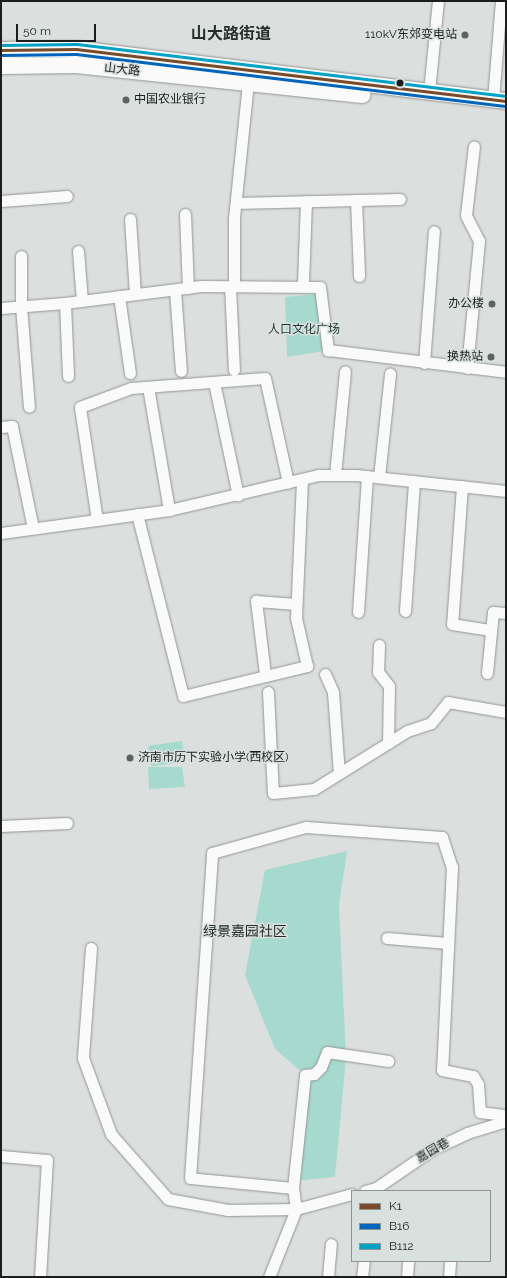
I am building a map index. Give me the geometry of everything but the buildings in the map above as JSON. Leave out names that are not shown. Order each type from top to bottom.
[{"type":"main road","name":"山大路","points":[[1,50],[76,49],[499,101]]},
{"type":"main road","name":"山大路","points":[[1,66],[76,65],[506,111]]},
{"type":"street","points":[[429,92],[438,1]]},
{"type":"street","points":[[499,101],[500,1]]},
{"type":"street","points":[[234,370],[232,286],[236,203],[248,83]]},
{"type":"street","points":[[468,368],[479,241],[466,214],[474,146]]},
{"type":"street","points":[[1,201],[67,196]]},
{"type":"street","points":[[236,203],[400,199]]},
{"type":"street","points":[[356,200],[358,276]]},
{"type":"street","points":[[303,283],[306,201]]},
{"type":"street","points":[[185,214],[188,288]]},
{"type":"street","points":[[130,219],[135,294]]},
{"type":"street","points":[[424,364],[434,231]]},
{"type":"street","points":[[78,250],[82,301]]},
{"type":"street","points":[[21,256],[21,306],[29,408]]},
{"type":"street","points":[[1,308],[65,303],[188,288],[232,286],[320,287],[328,350],[424,364],[506,372]]},
{"type":"street","points":[[175,290],[181,371]]},
{"type":"street","points":[[119,296],[130,373]]},
{"type":"street","points":[[65,303],[68,376]]},
{"type":"street","points":[[335,475],[344,371]]},
{"type":"street","points":[[379,477],[390,374]]},
{"type":"street","points":[[97,520],[80,407],[130,388],[265,378],[288,483]]},
{"type":"street","points":[[214,382],[238,496]]},
{"type":"street","points":[[148,387],[169,510]]},
{"type":"street","points":[[1,427],[12,426],[33,528]]},
{"type":"street","points":[[1,533],[169,510],[238,496],[302,479],[335,475],[379,477],[506,491]]},
{"type":"street","points":[[358,612],[368,476]]},
{"type":"street","points":[[137,514],[183,696],[307,666],[296,618],[302,479]]},
{"type":"street","points":[[405,611],[414,481]]},
{"type":"street","points":[[462,486],[452,624],[491,630]]},
{"type":"street","points":[[265,674],[256,601],[296,604]]},
{"type":"street","points":[[487,673],[493,612],[506,613]]},
{"type":"street","points":[[379,645],[378,672],[389,686],[388,743]]},
{"type":"street","points":[[325,674],[333,692],[339,773]]},
{"type":"street","points":[[268,692],[273,793],[314,789],[407,731],[431,723],[448,702],[506,712]]},
{"type":"street","points":[[1,826],[67,823]]},
{"type":"street","points":[[293,1188],[190,1178],[212,853],[306,827],[442,837],[452,867],[442,1070],[472,1076],[478,1084],[480,1112],[506,1115]]},
{"type":"street","points":[[387,938],[448,943]]},
{"type":"street","points":[[91,948],[83,1058],[111,1134],[168,1199],[228,1210],[296,1210],[351,1194]]},
{"type":"street","points":[[269,1277],[296,1210],[293,1188],[305,1075],[314,1074],[321,1067],[327,1052],[388,1061]]},
{"type":"street","name":"嘉园巷","points":[[369,1190],[376,1188],[440,1146],[467,1133],[506,1121]]},
{"type":"street","points":[[1,1156],[47,1160],[40,1277]]},
{"type":"street","points":[[328,1277],[331,1244]]},
{"type":"street","points":[[362,1277],[364,1262]]},
{"type":"street","points":[[407,1277],[408,1262]]},
{"type":"street","points":[[449,1277],[450,1262]]},
{"type":"green space","name":"人口文化广场","points":[[318,294],[324,351],[287,357],[285,297]]},
{"type":"green space","points":[[182,741],[185,762],[151,767],[148,746]]},
{"type":"green space","points":[[148,767],[182,767],[185,787],[149,789]]},
{"type":"green space","points":[[347,851],[339,905],[346,1058],[335,1177],[294,1181],[304,1074],[275,1049],[245,975],[265,870]]},
{"type":"transit line","name":"B112","points":[[1,45],[77,44],[506,96]]},
{"type":"transit line","name":"K1","points":[[1,50],[76,49],[506,101]]},
{"type":"transit line","name":"B16","points":[[1,55],[76,54],[505,106]]},
{"type":"place","name":"110kV东郊变电站","points":[[465,35]]},
{"type":"place","name":"中国农业银行","points":[[126,100]]},
{"type":"place","name":"办公楼","points":[[492,304]]},
{"type":"place","name":"换热站","points":[[491,357]]},
{"type":"place","name":"济南市历下实验小学(西校区)","points":[[130,758]]},
{"type":"district","name":"山大路街道","points":[[231,34]]},
{"type":"district","name":"绿景嘉园社区","points":[[245,931]]}]
